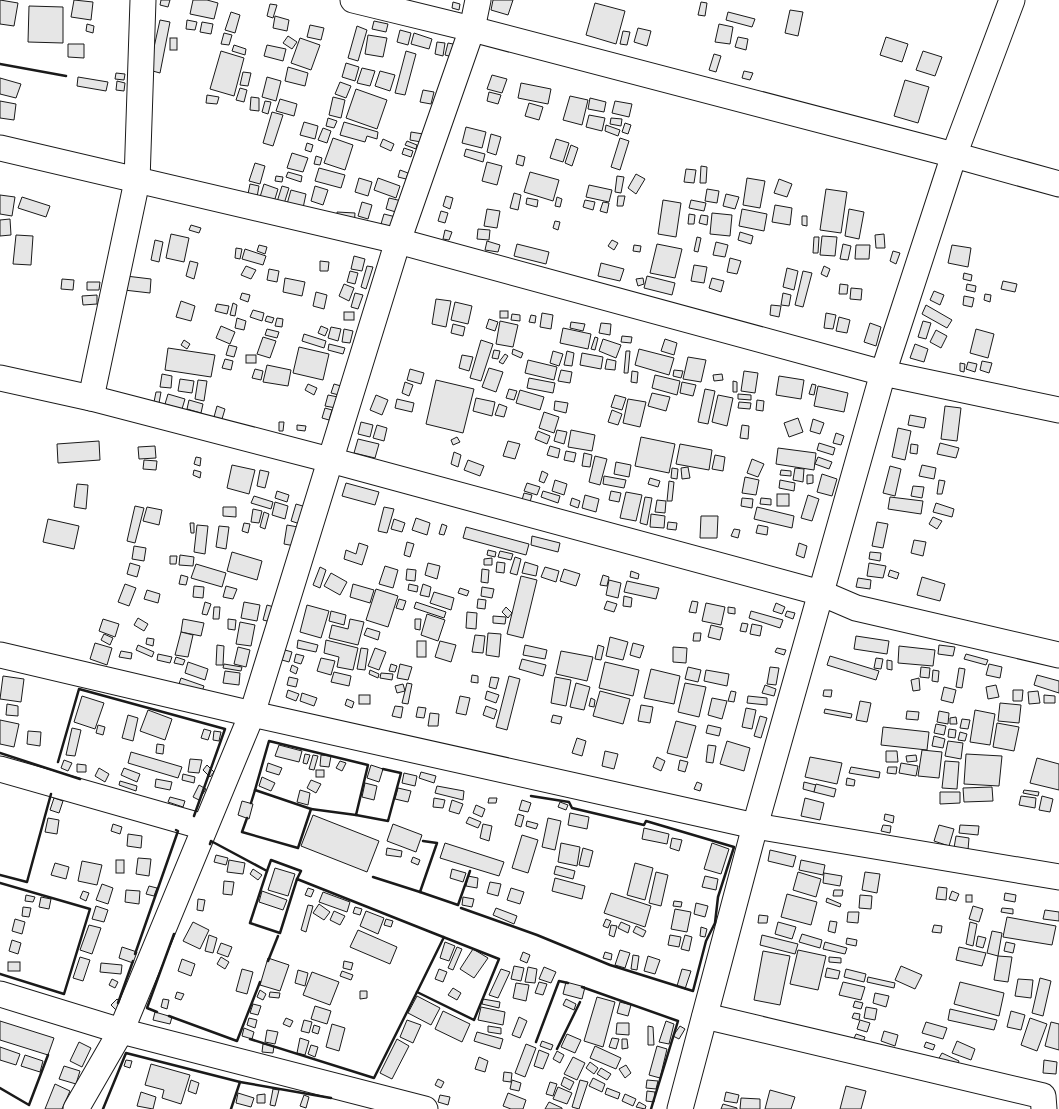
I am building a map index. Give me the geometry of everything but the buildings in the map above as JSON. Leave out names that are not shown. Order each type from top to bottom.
[{"type":"street","points":[[91,398],[137,181],[143,0]]},
{"type":"street","points":[[353,0],[472,29],[1059,184]]},
{"type":"street","points":[[76,1109],[121,1031],[252,714],[398,242],[472,29],[478,0]]},
{"type":"street","points":[[680,1109],[755,826],[883,373],[954,155],[1012,0]]},
{"type":"street","points":[[0,148],[398,242],[883,373],[1059,410]]},
{"type":"street","points":[[0,378],[91,398],[330,460],[821,593],[856,608],[1059,655]]},
{"type":"street","points":[[0,655],[252,714],[755,826],[1059,877]]},
{"type":"street","points":[[0,769],[204,828]]},
{"type":"street","points":[[0,994],[121,1031],[424,1109]]},
{"type":"street","points":[[705,1016],[1043,1096],[1044,1109]]},
{"type":"wall","points":[[0,64],[66,76]]},
{"type":"wall","points":[[58,762],[79,689],[225,729],[194,816]]},
{"type":"wall","points":[[255,790],[269,741],[368,765],[356,815],[311,809]]},
{"type":"wall","points":[[0,753],[80,779]]},
{"type":"wall","points":[[356,815],[388,821],[401,773],[383,769]]},
{"type":"wall","points":[[247,818],[242,832],[298,848],[311,809],[255,790],[251,803]]},
{"type":"wall","points":[[0,875],[27,882],[51,794]]},
{"type":"wall","points":[[461,908],[537,935],[610,965],[693,991],[706,941],[715,923],[718,897],[734,847],[646,821],[644,825],[572,808],[569,802],[531,796]]},
{"type":"wall","points":[[135,954],[178,831],[176,830]]},
{"type":"wall","points":[[210,844],[211,841],[267,871],[250,923],[280,933],[297,879],[428,931],[499,959],[474,1020],[417,992],[444,937]]},
{"type":"wall","points":[[373,877],[420,892],[437,843],[423,841]]},
{"type":"wall","points":[[267,871],[271,860],[301,871],[297,879]]},
{"type":"wall","points":[[420,892],[458,905],[470,871]]},
{"type":"wall","points":[[0,883],[90,909],[64,994],[0,974]]},
{"type":"wall","points":[[157,1012],[147,1008],[174,934]]},
{"type":"wall","points":[[268,961],[278,936]]},
{"type":"wall","points":[[118,1003],[133,961]]},
{"type":"wall","points":[[536,1042],[559,981],[568,983]]},
{"type":"wall","points":[[169,1016],[237,1041],[260,982]]},
{"type":"wall","points":[[582,987],[678,1021],[651,1109]]},
{"type":"wall","points":[[250,1039],[374,1078],[417,992]]},
{"type":"wall","points":[[557,1049],[580,1002]]},
{"type":"wall","points":[[103,1109],[126,1053],[240,1082],[231,1109]]},
{"type":"wall","points":[[0,1088],[29,1105],[48,1055]]},
{"type":"wall","points":[[240,1082],[331,1098]]}]
